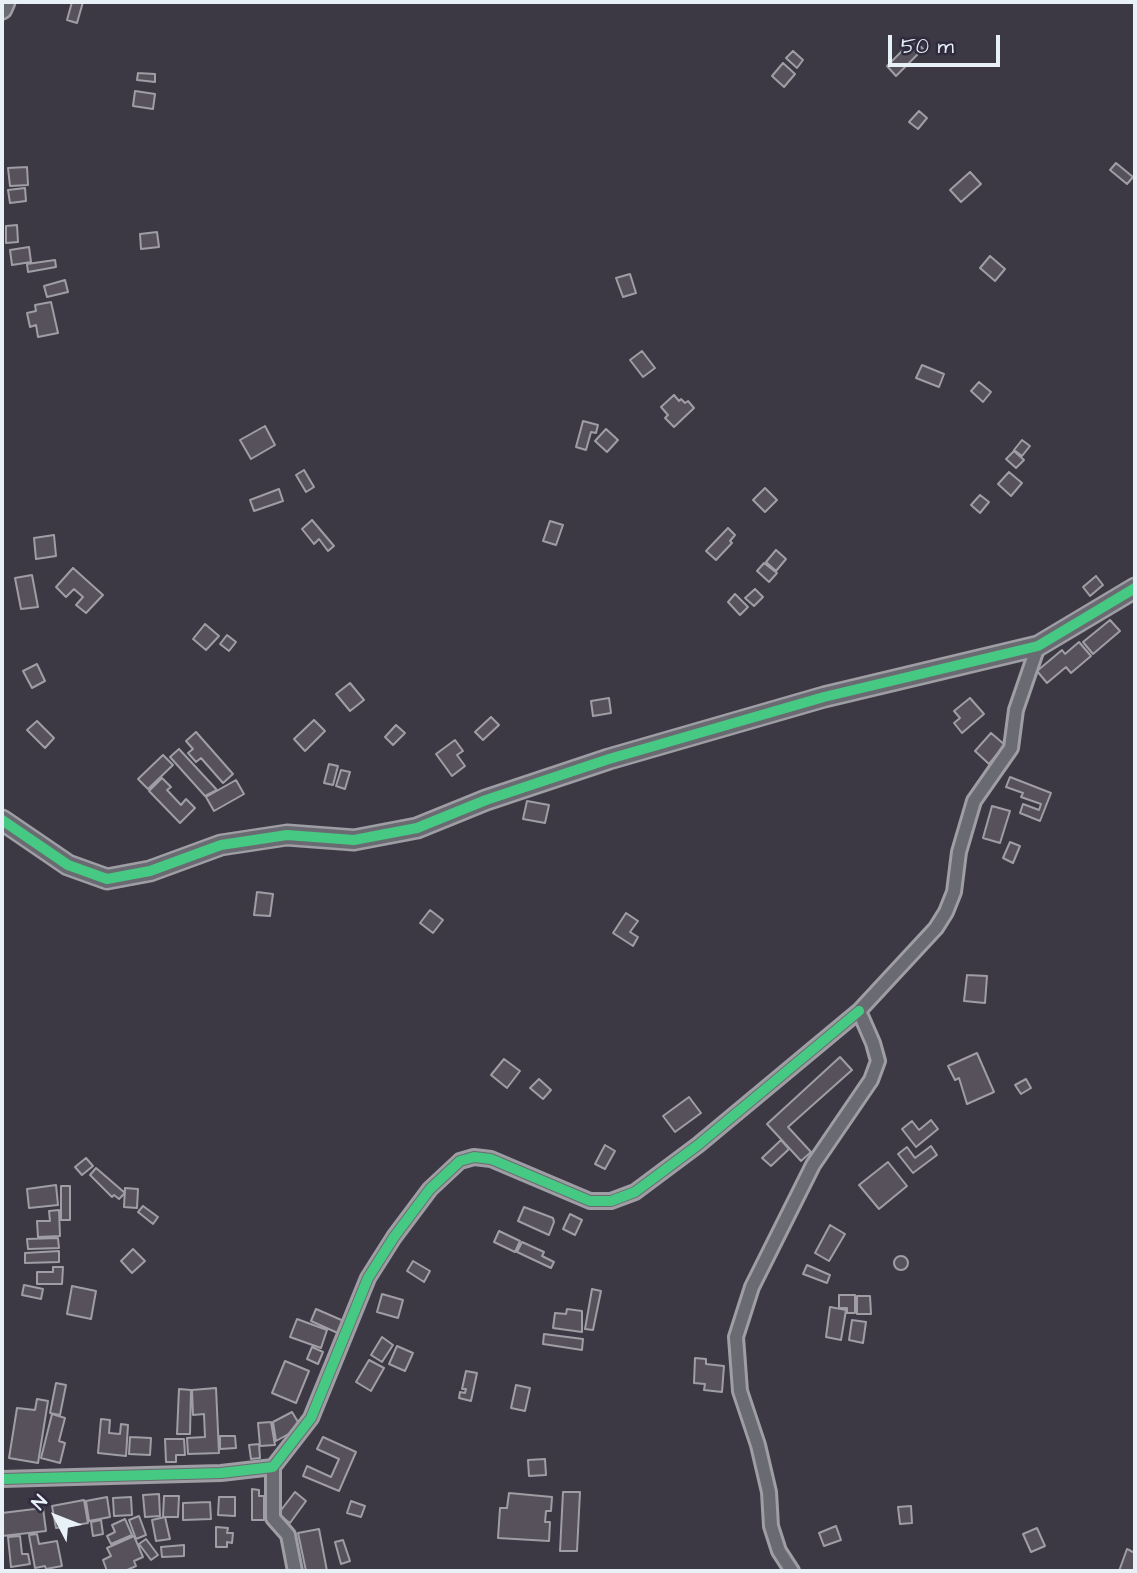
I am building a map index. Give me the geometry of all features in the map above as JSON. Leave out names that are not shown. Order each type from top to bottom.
[{"type":"street","points":[[2,9],[5,2]]},
{"type":"street","points":[[2,820],[68,865],[107,879],[150,871],[221,845],[287,835],[354,840],[418,828],[486,800],[585,767],[824,697],[1038,646],[1135,588]]},
{"type":"street","points":[[295,1571],[288,1535],[273,1518],[273,1467],[311,1418],[375,1268],[394,1237],[430,1189],[460,1161],[474,1157],[492,1158],[590,1201],[611,1201],[635,1192],[698,1145],[859,1010],[936,928],[946,912],[954,892],[958,852],[974,801],[1011,748],[1016,709],[1038,646]]},
{"type":"street","points":[[792,1571],[779,1552],[771,1526],[769,1492],[758,1445],[740,1391],[737,1337],[752,1287],[813,1165],[871,1080],[878,1061],[859,1010]]},
{"type":"street","points":[[2,1479],[221,1474],[273,1467]]},
{"type":"building","points":[[72,2],[83,2],[77,23],[67,20]]},
{"type":"building","points":[[914,39],[923,49],[896,76],[887,66]]},
{"type":"building","points":[[793,51],[803,60],[797,68],[786,58]]},
{"type":"building","points":[[783,63],[795,74],[784,87],[772,76]]},
{"type":"building","points":[[138,73],[155,74],[155,82],[137,80]]},
{"type":"building","points":[[135,91],[155,94],[153,109],[133,106]]},
{"type":"building","points":[[919,111],[927,118],[918,129],[909,122]]},
{"type":"building","points":[[1116,163],[1133,177],[1127,184],[1110,170]]},
{"type":"building","points":[[27,167],[28,185],[10,186],[8,168]]},
{"type":"building","points":[[970,172],[981,184],[961,202],[950,190]]},
{"type":"building","points":[[25,188],[26,201],[10,203],[8,190]]},
{"type":"building","points":[[17,225],[18,242],[6,243],[6,226]]},
{"type":"building","points":[[157,232],[159,247],[141,249],[140,234]]},
{"type":"building","points":[[29,247],[31,262],[12,265],[10,250]]},
{"type":"building","points":[[990,256],[1005,269],[995,281],[980,268]]},
{"type":"building","points":[[55,260],[56,267],[28,272],[27,264]]},
{"type":"building","points":[[630,274],[636,293],[623,297],[616,278]]},
{"type":"building","points":[[65,280],[68,292],[47,297],[44,286]]},
{"type":"building","points":[[51,302],[58,333],[38,337],[36,325],[30,327],[27,313],[36,311],[35,305]]},
{"type":"building","points":[[642,351],[655,368],[643,377],[630,360]]},
{"type":"building","points":[[922,365],[944,374],[939,387],[916,378]]},
{"type":"building","points":[[979,382],[991,392],[983,402],[971,391]]},
{"type":"building","points":[[674,395],[679,401],[688,401],[694,408],[674,427],[665,418],[668,415],[661,407]]},
{"type":"building","points":[[583,421],[598,425],[596,433],[591,432],[586,450],[576,447]]},
{"type":"building","points":[[265,426],[275,445],[251,459],[240,440]]},
{"type":"building","points":[[606,429],[618,440],[607,452],[595,441]]},
{"type":"building","points":[[1022,440],[1030,446],[1022,456],[1014,450]]},
{"type":"building","points":[[1014,451],[1024,460],[1016,468],[1006,459]]},
{"type":"building","points":[[304,470],[314,487],[306,492],[296,475]]},
{"type":"building","points":[[1009,472],[1022,483],[1011,496],[998,484]]},
{"type":"building","points":[[765,488],[777,500],[765,512],[753,500]]},
{"type":"building","points":[[279,489],[283,501],[254,511],[250,500]]},
{"type":"building","points":[[980,495],[989,502],[980,513],[971,505]]},
{"type":"building","points":[[312,520],[334,546],[328,551],[319,539],[314,544],[302,529]]},
{"type":"building","points":[[550,521],[563,525],[556,545],[543,541]]},
{"type":"building","points":[[728,528],[735,535],[730,541],[732,543],[716,560],[706,551]]},
{"type":"building","points":[[54,535],[56,556],[36,559],[34,538]]},
{"type":"building","points":[[776,550],[786,559],[776,571],[766,562]]},
{"type":"building","points":[[764,563],[777,573],[769,582],[757,571]]},
{"type":"building","points":[[73,568],[103,595],[86,613],[76,605],[83,597],[74,589],[66,597],[56,587]]},
{"type":"building","points":[[32,575],[38,607],[21,609],[15,578]]},
{"type":"building","points":[[1096,576],[1103,585],[1090,596],[1083,587]]},
{"type":"building","points":[[755,589],[763,597],[754,606],[745,598]]},
{"type":"building","points":[[735,594],[748,607],[740,615],[728,602]]},
{"type":"building","points":[[1110,620],[1120,631],[1093,654],[1083,642]]},
{"type":"building","points":[[205,624],[219,636],[206,650],[193,639]]},
{"type":"building","points":[[227,635],[236,642],[229,651],[220,644]]},
{"type":"building","points":[[1079,642],[1091,656],[1071,673],[1066,667],[1047,683],[1037,671],[1062,650],[1065,654]]},
{"type":"building","points":[[37,664],[45,681],[32,688],[23,671]]},
{"type":"building","points":[[350,683],[364,700],[350,711],[336,694]]},
{"type":"building","points":[[609,698],[611,713],[593,716],[591,701]]},
{"type":"building","points":[[970,698],[984,714],[962,733],[954,723],[960,718],[954,711]]},
{"type":"building","points":[[491,717],[499,725],[483,740],[475,732]]},
{"type":"building","points":[[314,720],[325,731],[305,751],[294,739]]},
{"type":"building","points":[[37,721],[54,738],[45,748],[27,730]]},
{"type":"building","points":[[396,725],[405,733],[393,745],[385,737]]},
{"type":"building","points":[[196,732],[233,774],[223,783],[201,758],[196,762],[188,753],[193,749],[186,741]]},
{"type":"building","points":[[991,733],[1005,745],[989,764],[975,751]]},
{"type":"building","points":[[455,740],[463,751],[457,755],[465,766],[452,776],[436,754]]},
{"type":"building","points":[[179,749],[217,790],[205,796],[170,757]]},
{"type":"building","points":[[163,755],[173,765],[148,789],[138,779]]},
{"type":"building","points":[[329,764],[338,766],[333,785],[324,783]]},
{"type":"building","points":[[341,770],[350,772],[345,789],[336,786]]},
{"type":"building","points":[[1010,777],[1051,793],[1040,821],[1020,813],[1023,804],[1039,810],[1041,804],[1021,797],[1023,793],[1006,787]]},
{"type":"building","points":[[162,778],[171,787],[167,790],[181,805],[186,799],[195,808],[180,823],[149,791]]},
{"type":"building","points":[[236,780],[244,794],[214,811],[206,797]]},
{"type":"building","points":[[527,801],[549,805],[545,823],[523,819]]},
{"type":"building","points":[[992,806],[1010,811],[1000,843],[983,838]]},
{"type":"building","points":[[1010,842],[1020,846],[1013,863],[1003,858]]},
{"type":"building","points":[[257,892],[273,894],[270,916],[254,915]]},
{"type":"building","points":[[430,910],[443,920],[433,933],[420,923]]},
{"type":"building","points":[[626,913],[638,921],[630,932],[638,937],[633,946],[613,933]]},
{"type":"building","points":[[967,975],[987,976],[985,1003],[964,1001]]},
{"type":"building","points":[[977,1053],[994,1092],[967,1104],[959,1078],[955,1080],[948,1066]]},
{"type":"building","points":[[840,1057],[852,1070],[788,1127],[811,1152],[801,1161],[767,1124]]},
{"type":"building","points":[[504,1059],[520,1071],[507,1088],[491,1075]]},
{"type":"building","points":[[539,1079],[551,1090],[543,1099],[530,1088]]},
{"type":"building","points":[[1026,1079],[1031,1088],[1021,1094],[1015,1085]]},
{"type":"building","points":[[689,1097],[701,1113],[675,1132],[663,1116]]},
{"type":"building","points":[[931,1120],[938,1129],[916,1147],[902,1129],[912,1121],[919,1130]]},
{"type":"building","points":[[781,1140],[789,1149],[771,1166],[762,1158]]},
{"type":"building","points":[[605,1145],[615,1151],[605,1169],[595,1164]]},
{"type":"building","points":[[931,1146],[937,1155],[913,1173],[898,1154],[907,1147],[915,1158]]},
{"type":"building","points":[[86,1158],[93,1166],[82,1175],[75,1167]]},
{"type":"building","points":[[888,1162],[907,1186],[879,1209],[859,1185]]},
{"type":"building","points":[[96,1168],[125,1193],[119,1199],[114,1195],[112,1197],[90,1175]]},
{"type":"building","points":[[56,1185],[58,1205],[29,1208],[27,1189]]},
{"type":"building","points":[[61,1186],[70,1186],[70,1220],[61,1220]]},
{"type":"building","points":[[125,1188],[138,1189],[137,1208],[124,1207]]},
{"type":"building","points":[[143,1206],[158,1217],[153,1224],[138,1212]]},
{"type":"building","points":[[524,1207],[553,1218],[549,1235],[518,1221]]},
{"type":"building","points":[[59,1210],[60,1236],[38,1237],[37,1221],[50,1221],[49,1211]]},
{"type":"building","points":[[570,1214],[582,1220],[575,1235],[563,1229]]},
{"type":"building","points":[[830,1225],[845,1234],[829,1261],[815,1253]]},
{"type":"building","points":[[499,1231],[520,1241],[515,1252],[494,1242]]},
{"type":"building","points":[[58,1238],[59,1248],[28,1249],[27,1239]]},
{"type":"building","points":[[522,1242],[544,1252],[542,1256],[554,1262],[551,1268],[517,1252]]},
{"type":"building","points":[[133,1249],[145,1261],[132,1273],[121,1261]]},
{"type":"building","points":[[59,1251],[59,1262],[25,1263],[25,1253]]},
{"type":"building","points":[[898,1256],[904,1256],[908,1263],[904,1270],[898,1270],[894,1266],[894,1260]]},
{"type":"building","points":[[413,1261],[430,1271],[424,1282],[407,1271]]},
{"type":"building","points":[[807,1265],[830,1275],[827,1283],[803,1274]]},
{"type":"building","points":[[53,1267],[63,1267],[62,1284],[37,1284],[37,1272],[53,1272]]},
{"type":"building","points":[[24,1285],[43,1289],[41,1299],[22,1295]]},
{"type":"building","points":[[72,1286],[96,1291],[91,1319],[67,1314]]},
{"type":"building","points":[[592,1289],[601,1291],[593,1330],[585,1329]]},
{"type":"building","points":[[382,1294],[403,1300],[398,1318],[377,1312]]},
{"type":"building","points":[[839,1295],[855,1295],[855,1313],[847,1313],[847,1308],[839,1308]]},
{"type":"building","points":[[857,1296],[870,1296],[871,1314],[857,1314]]},
{"type":"building","points":[[830,1307],[846,1310],[841,1340],[826,1337]]},
{"type":"building","points":[[316,1309],[346,1322],[340,1334],[311,1321]]},
{"type":"building","points":[[567,1309],[582,1311],[582,1332],[553,1328],[555,1313],[566,1314]]},
{"type":"building","points":[[297,1319],[327,1330],[321,1348],[290,1337]]},
{"type":"building","points":[[852,1320],[866,1322],[863,1343],[849,1340]]},
{"type":"building","points":[[544,1334],[583,1339],[582,1350],[543,1344]]},
{"type":"building","points":[[382,1337],[393,1345],[382,1362],[371,1355]]},
{"type":"building","points":[[397,1346],[413,1353],[405,1371],[389,1364]]},
{"type":"building","points":[[312,1347],[323,1352],[318,1364],[307,1359]]},
{"type":"building","points":[[695,1358],[706,1359],[706,1364],[724,1366],[722,1392],[704,1390],[705,1384],[694,1383]]},
{"type":"building","points":[[369,1360],[384,1368],[371,1391],[356,1382]]},
{"type":"building","points":[[285,1361],[309,1371],[296,1403],[272,1393]]},
{"type":"building","points":[[466,1371],[477,1373],[471,1401],[459,1398],[460,1392],[465,1393],[466,1389],[462,1389]]},
{"type":"building","points":[[56,1383],[66,1385],[60,1415],[50,1413]]},
{"type":"building","points":[[516,1385],[530,1388],[525,1411],[511,1408]]},
{"type":"building","points":[[216,1388],[219,1453],[188,1454],[187,1438],[205,1437],[204,1414],[193,1415],[192,1390]]},
{"type":"building","points":[[179,1389],[191,1390],[190,1434],[177,1434]]},
{"type":"building","points":[[37,1399],[48,1401],[38,1463],[9,1458],[17,1408],[35,1410]]},
{"type":"building","points":[[292,1412],[301,1427],[276,1441],[273,1422]]},
{"type":"building","points":[[52,1414],[65,1418],[59,1441],[65,1443],[60,1463],[41,1458]]},
{"type":"building","points":[[101,1419],[110,1420],[109,1433],[120,1434],[121,1424],[128,1425],[126,1456],[98,1453]]},
{"type":"building","points":[[271,1422],[275,1445],[260,1446],[258,1423]]},
{"type":"building","points":[[220,1436],[235,1436],[236,1448],[220,1449]]},
{"type":"building","points":[[130,1437],[151,1438],[150,1455],[129,1454]]},
{"type":"building","points":[[323,1437],[356,1452],[339,1491],[303,1476],[307,1466],[331,1477],[339,1459],[317,1449]]},
{"type":"building","points":[[165,1439],[184,1439],[185,1455],[176,1455],[176,1462],[166,1462]]},
{"type":"building","points":[[259,1444],[260,1458],[251,1459],[249,1445]]},
{"type":"building","points":[[545,1459],[546,1475],[529,1476],[528,1460]]},
{"type":"building","points":[[252,1489],[259,1490],[259,1496],[264,1496],[264,1520],[252,1520]]},
{"type":"building","points":[[295,1492],[306,1501],[290,1523],[278,1514]]},
{"type":"building","points":[[563,1492],[580,1492],[577,1551],[560,1551]]},
{"type":"building","points":[[509,1493],[552,1497],[551,1511],[546,1511],[545,1522],[550,1522],[549,1541],[498,1538],[500,1508],[507,1508]]},
{"type":"building","points":[[159,1494],[160,1516],[145,1517],[143,1495]]},
{"type":"building","points":[[164,1496],[179,1496],[178,1517],[163,1517]]},
{"type":"building","points":[[107,1497],[110,1517],[89,1521],[86,1501]]},
{"type":"building","points":[[131,1497],[132,1515],[114,1516],[113,1498]]},
{"type":"building","points":[[219,1497],[235,1497],[235,1516],[218,1515]]},
{"type":"building","points":[[84,1500],[88,1523],[56,1528],[52,1506]]},
{"type":"building","points":[[351,1501],[365,1506],[361,1517],[347,1513]]},
{"type":"building","points":[[210,1502],[211,1519],[183,1520],[183,1503]]},
{"type":"building","points":[[911,1506],[912,1523],[900,1524],[898,1507]]},
{"type":"building","points":[[43,1508],[46,1531],[2,1536],[2,1513]]},
{"type":"building","points":[[139,1516],[146,1535],[136,1539],[129,1520]]},
{"type":"building","points":[[165,1517],[170,1539],[156,1541],[152,1520]]},
{"type":"building","points":[[125,1519],[132,1535],[111,1544],[107,1536],[115,1532],[112,1525]]},
{"type":"building","points":[[101,1520],[103,1534],[93,1536],[91,1522]]},
{"type":"building","points":[[836,1526],[841,1540],[824,1546],[819,1533]]},
{"type":"building","points":[[216,1527],[228,1528],[227,1533],[233,1533],[232,1543],[227,1542],[227,1547],[216,1547]]},
{"type":"building","points":[[1037,1528],[1045,1546],[1031,1552],[1023,1534]]},
{"type":"building","points":[[319,1529],[327,1571],[306,1571],[298,1533]]},
{"type":"building","points":[[37,1534],[39,1544],[57,1541],[62,1566],[35,1568],[29,1535]]},
{"type":"building","points":[[20,1536],[22,1554],[28,1554],[30,1564],[11,1567],[8,1537]]},
{"type":"building","points":[[134,1536],[143,1557],[134,1561],[136,1566],[125,1571],[107,1571],[103,1560],[111,1556],[107,1548]]},
{"type":"building","points":[[146,1539],[158,1555],[151,1560],[139,1544]]},
{"type":"building","points":[[343,1540],[350,1561],[341,1564],[335,1542]]},
{"type":"building","points":[[184,1545],[184,1556],[162,1557],[161,1547]]},
{"type":"building","points":[[1127,1549],[1135,1553],[1135,1571],[1119,1571]]},
{"type":"cycle path","points":[[2,820],[68,865],[107,879],[150,871],[221,845],[287,835],[354,840],[417,828],[486,800],[609,759],[824,697],[1038,646],[1135,588]]},
{"type":"cycle path","points":[[2,1479],[221,1473],[273,1467],[311,1418],[368,1278],[394,1237],[430,1189],[460,1161],[474,1157],[491,1159],[590,1201],[611,1201],[635,1192],[698,1145],[859,1011]]}]
